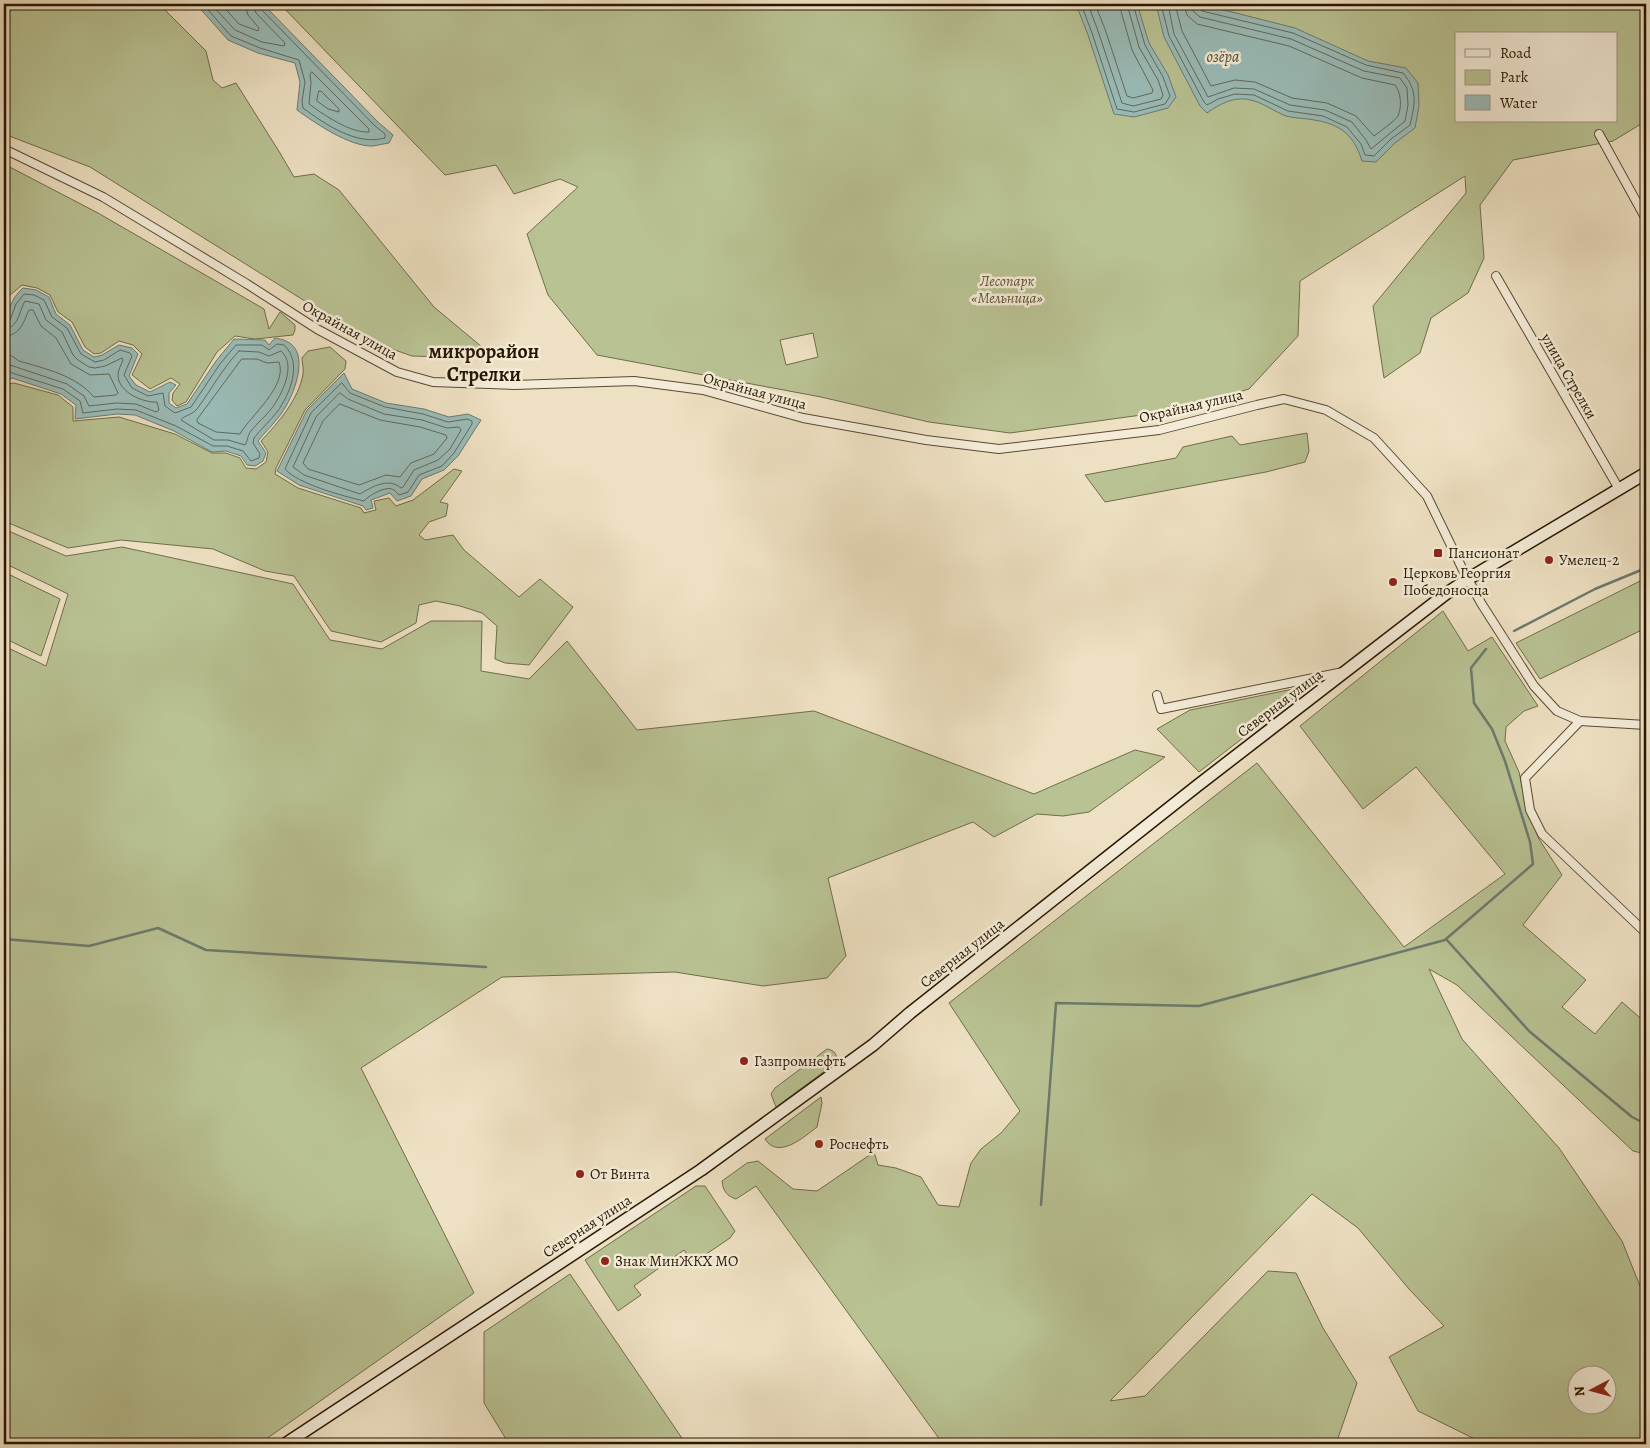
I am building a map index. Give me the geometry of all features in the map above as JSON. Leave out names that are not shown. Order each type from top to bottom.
[{"type":"main road","name":"Северная улица","points":[[286,1444],[701,1170],[873,1045],[918,1007],[1197,786],[1468,578],[1646,473]]},
{"type":"street","points":[[1598,134],[1646,219]]},
{"type":"street","name":"Окрайная улица","points":[[4,149],[103,197],[316,328],[398,372],[433,382],[514,385],[634,381],[703,390],[803,418],[926,440],[999,449],[1159,430],[1257,404],[1284,399],[1326,410],[1374,438],[1427,496],[1481,603],[1534,686],[1558,711],[1580,721]]},
{"type":"street","name":"улица Стрелки","points":[[1496,276],[1618,489]]},
{"type":"street","points":[[1158,695],[1161,708],[1348,671]]},
{"type":"street","points":[[1646,724],[1580,721],[1525,778],[1530,810],[1542,834],[1646,933]]},
{"type":"green space","points":[[4,4],[159,4],[206,51],[213,80],[222,88],[236,83],[294,177],[314,174],[339,190],[434,307],[488,352],[443,357],[412,356],[369,341],[90,167],[4,134]]},
{"type":"green space","name":"Лесопарк «Мельница»","points":[[280,4],[1646,4],[1646,121],[1613,141],[1513,160],[1480,205],[1484,258],[1468,293],[1431,318],[1420,353],[1384,378],[1373,306],[1466,193],[1465,176],[1300,281],[1298,336],[1249,389],[1178,410],[1010,433],[929,422],[821,397],[597,355],[548,295],[527,234],[578,187],[560,179],[514,194],[496,165],[445,175]],"holes":[[[813,333],[818,357],[786,365],[780,340]]]},
{"type":"green space","points":[[4,164],[98,213],[264,309],[269,329],[280,312],[295,325],[293,335],[255,339],[235,336],[217,352],[186,402],[177,406],[172,400],[173,393],[180,384],[171,378],[150,389],[132,375],[142,354],[133,345],[119,341],[101,353],[94,354],[85,347],[72,322],[58,312],[50,295],[37,288],[22,285],[9,296],[4,316]]},
{"type":"green space","points":[[330,347],[346,361],[345,369],[305,410],[276,468],[275,474],[298,488],[361,508],[364,513],[376,510],[374,501],[389,498],[396,506],[413,500],[454,469],[462,471],[440,502],[448,504],[446,516],[429,522],[419,535],[425,540],[453,535],[464,550],[519,597],[540,579],[573,607],[529,665],[505,663],[495,659],[497,626],[482,613],[460,606],[436,601],[419,605],[416,623],[381,642],[331,631],[294,576],[265,571],[213,549],[121,540],[68,548],[4,521],[4,373],[7,384],[14,383],[58,395],[73,407],[73,421],[119,417],[175,434],[212,453],[226,453],[240,458],[246,468],[256,469],[266,462],[268,452],[261,441],[281,418],[301,383],[303,374],[302,358],[308,351]]},
{"type":"green space","points":[[1307,433],[1309,451],[1305,462],[1266,472],[1105,502],[1085,475],[1176,458],[1183,447],[1232,436],[1240,445]]},
{"type":"green space","points":[[4,529],[66,556],[122,547],[293,584],[330,640],[382,649],[431,621],[482,621],[481,671],[529,679],[567,641],[637,730],[814,711],[1034,794],[1135,750],[1165,757],[1089,812],[1063,816],[1037,814],[994,837],[973,822],[828,878],[846,956],[827,978],[763,986],[675,972],[502,977],[361,1068],[474,1293],[259,1444],[4,1444],[4,646],[46,666],[68,594],[4,563]]},
{"type":"green space","points":[[4,572],[60,599],[41,656],[4,638]]},
{"type":"green space","points":[[1646,578],[1646,628],[1540,679],[1516,643]]},
{"type":"green space","points":[[1443,611],[1468,651],[1492,637],[1538,706],[1524,711],[1506,727],[1505,741],[1519,772],[1526,806],[1539,839],[1562,875],[1523,925],[1586,980],[1562,1007],[1595,1034],[1622,1002],[1646,1023],[1646,1154],[1633,1151],[1457,985],[1429,969],[1462,1039],[1559,1148],[1622,1241],[1646,1301],[1646,1444],[1485,1444],[1418,1411],[1389,1357],[1444,1326],[1409,1289],[1358,1228],[1312,1194],[1110,1401],[1145,1396],[1268,1271],[1296,1273],[1323,1328],[1357,1383],[1336,1444],[943,1444],[756,1186],[736,1199],[726,1193],[722,1181],[747,1163],[758,1161],[793,1189],[817,1191],[874,1152],[878,1165],[896,1168],[921,1177],[938,1205],[959,1207],[971,1163],[981,1149],[1001,1133],[1020,1111],[949,1003],[1257,763],[1404,947],[1505,874],[1416,767],[1363,809],[1300,726]]},
{"type":"green space","points":[[1298,688],[1302,692],[1199,772],[1157,729],[1190,710]]},
{"type":"green space","points":[[827,1049],[835,1053],[837,1062],[776,1107],[771,1094],[775,1088]]},
{"type":"green space","points":[[821,1097],[822,1103],[817,1127],[791,1145],[777,1147],[770,1145],[765,1139]]},
{"type":"green space","points":[[696,1186],[705,1186],[735,1231],[730,1238],[696,1261],[690,1259],[684,1250],[634,1286],[641,1295],[618,1311],[585,1260]]},
{"type":"green space","points":[[570,1274],[686,1444],[509,1444],[484,1403],[484,1332]]},
{"type":"water","points":[[196,4],[264,5],[393,135],[389,143],[373,146],[354,143],[333,133],[297,110],[300,82],[295,63],[258,53],[228,40]]},
{"type":"water","points":[[1076,4],[1137,4],[1149,43],[1168,75],[1176,97],[1168,108],[1134,117],[1114,114]]},
{"type":"water","name":"озёра","points":[[1156,4],[1193,4],[1295,28],[1368,61],[1406,68],[1418,83],[1419,106],[1415,128],[1395,143],[1376,162],[1362,161],[1349,136],[1336,126],[1328,123],[1286,116],[1248,99],[1229,101],[1207,113],[1200,106],[1164,37]]},
{"type":"water","points":[[23,288],[36,290],[49,297],[56,314],[70,325],[83,350],[94,357],[102,355],[119,345],[132,348],[138,354],[129,376],[136,385],[150,392],[170,382],[176,385],[169,393],[169,403],[176,408],[187,404],[216,361],[234,339],[265,340],[269,345],[275,338],[286,341],[294,347],[298,355],[298,376],[286,407],[258,441],[266,453],[263,461],[255,466],[247,465],[241,456],[226,451],[212,452],[174,431],[135,415],[117,414],[75,419],[76,405],[61,394],[12,378],[8,381],[3,345],[6,319],[15,296]]},
{"type":"water","points":[[344,373],[352,389],[386,403],[424,409],[449,417],[468,414],[481,420],[458,456],[444,470],[422,479],[411,496],[397,501],[390,493],[371,500],[373,508],[366,510],[363,506],[299,485],[277,471],[307,410]]},
{"type":"waterway","points":[[1514,631],[1595,589],[1646,568]]},
{"type":"waterway","points":[[1486,649],[1471,668],[1474,703],[1492,729],[1505,761],[1530,842],[1533,864],[1446,939],[1529,1031],[1632,1117],[1646,1124]]},
{"type":"waterway","points":[[4,939],[89,946],[158,928],[206,950],[486,967]]},
{"type":"waterway","points":[[1041,1205],[1056,1003],[1199,1006],[1445,940]]},
{"type":"place","name":"Пансионат","points":[[1438,553]]},
{"type":"place","name":"Умелец-2","points":[[1549,560]]},
{"type":"place","name":"Церковь Георгия Победоносца","points":[[1393,582]]},
{"type":"place","name":"Газпромнефть","points":[[744,1061]]},
{"type":"place","name":"Роснефть","points":[[819,1144]]},
{"type":"place","name":"От Винта","points":[[580,1174]]},
{"type":"place","name":"Знак МинЖКХ МО","points":[[605,1261]]},
{"type":"district","name":"микрорайон Стрелки","points":[[484,362]]}]
